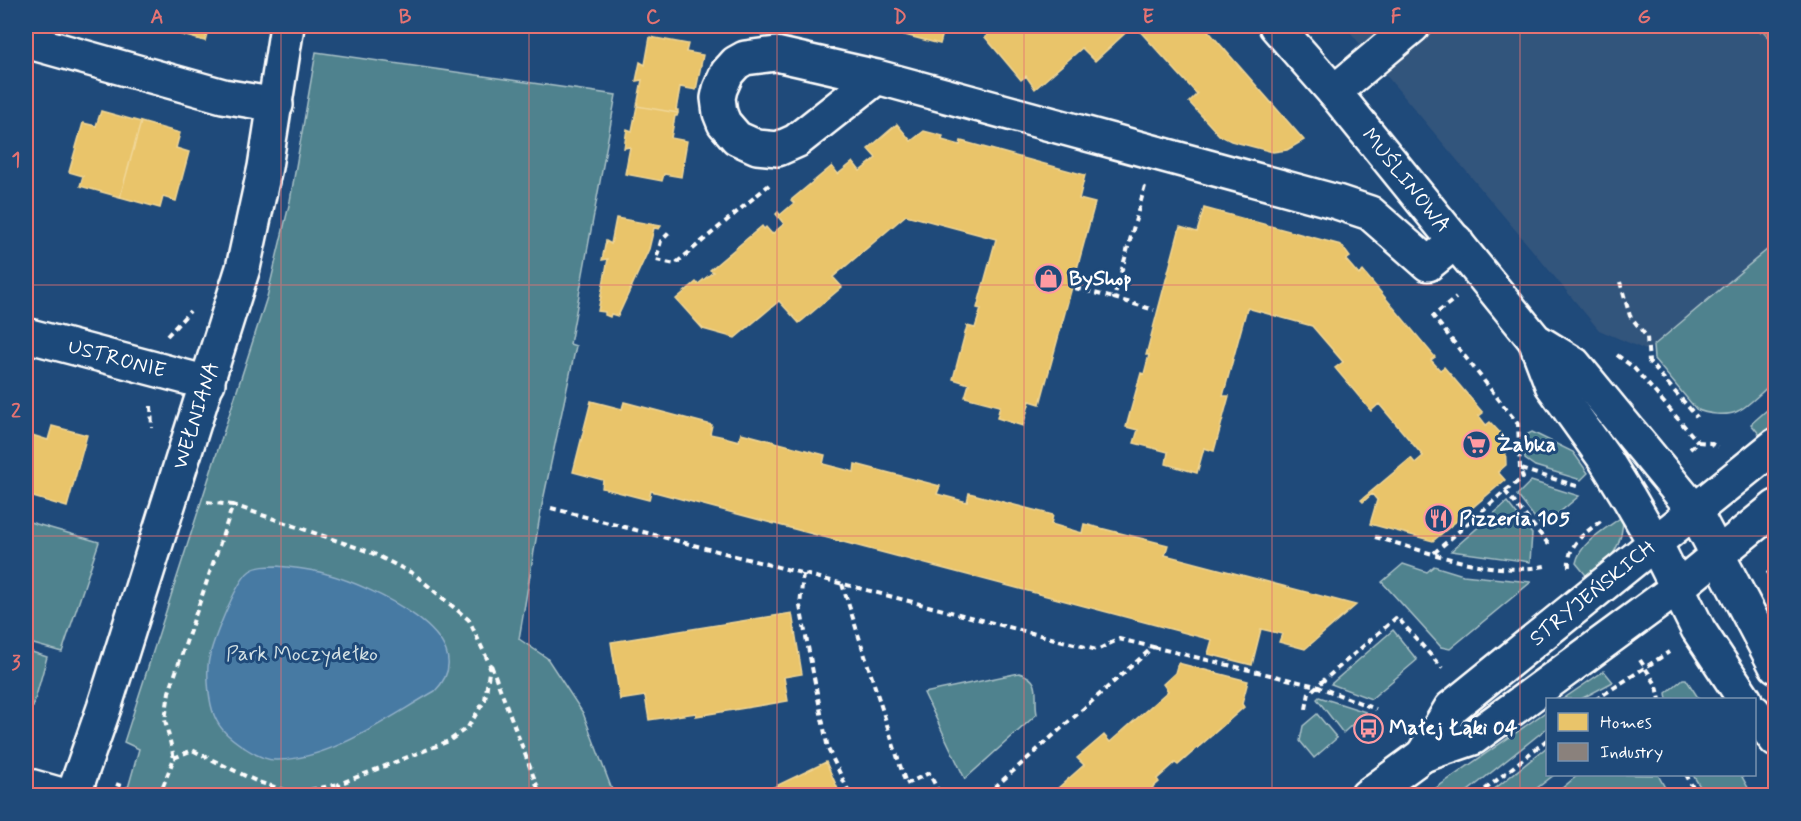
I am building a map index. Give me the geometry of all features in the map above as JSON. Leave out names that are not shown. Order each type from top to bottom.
[{"type":"street","name":"WEŁNIANA","points":[[73,795],[104,708],[243,268],[265,167],[287,26]]},
{"type":"street","name":"MUŚLINOWA","points":[[1276,26],[1334,92],[1535,339],[1574,364],[1694,510],[1776,666]]},
{"type":"street","points":[[1334,92],[1413,26]]},
{"type":"street","points":[[26,41],[223,96],[276,105]]},
{"type":"street","points":[[877,77],[1337,202],[1370,213],[1428,264],[1456,241]]},
{"type":"street","name":"USTRONIE","points":[[26,335],[208,383]]},
{"type":"street","name":"MUŚLINOWA","points":[[1535,339],[1552,385],[1605,459],[1655,543],[1698,629],[1744,698]]},
{"type":"street","name":"STRYJEŃSKICH","points":[[1423,754],[1451,708],[1776,445]]},
{"type":"street","name":"STRYJEŃSKICH","points":[[1367,795],[1423,754],[1473,738],[1677,588],[1776,507]]},
{"type":"street","points":[[1756,713],[1776,740]]},
{"type":"street","points":[[26,785],[65,795]]},
{"type":"path","points":[[1114,298],[1147,179]]},
{"type":"path","points":[[669,233],[661,241],[656,260],[675,264],[772,183]]},
{"type":"path","points":[[1620,282],[1630,316],[1647,337],[1649,362],[1697,417]]},
{"type":"path","points":[[1075,288],[1154,310]]},
{"type":"path","points":[[1684,454],[1698,442],[1710,443],[1721,449]]},
{"type":"path","points":[[1434,553],[1523,478],[1520,469],[1581,488]]},
{"type":"path","points":[[1505,491],[1550,546]]},
{"type":"path","points":[[211,502],[233,505],[370,552],[414,574],[469,620],[490,665],[541,795]]},
{"type":"path","points":[[159,795],[174,758],[165,720],[168,692],[233,505]]},
{"type":"path","points":[[551,508],[1097,651],[1119,639],[1316,686],[1376,709]]},
{"type":"path","points":[[1570,572],[1568,556],[1578,540],[1603,519]]},
{"type":"path","points":[[1375,537],[1476,565],[1531,569],[1549,565]]},
{"type":"path","points":[[803,574],[800,606],[828,750],[852,795]]},
{"type":"path","points":[[842,584],[906,784],[929,773],[942,795]]},
{"type":"path","points":[[1306,709],[1309,693],[1396,617],[1442,669]]},
{"type":"path","points":[[985,795],[1153,647]]},
{"type":"path","points":[[1597,698],[1675,647]]},
{"type":"path","points":[[1636,654],[1657,686],[1660,698]]},
{"type":"path","points":[[174,758],[192,750],[258,782],[295,793],[339,784],[449,741],[468,727],[485,700],[490,665]]},
{"type":"path","points":[[1476,795],[1546,741]]},
{"type":"path","points":[[1687,776],[1697,795]]},
{"type":"path","points":[[339,784],[340,795]]},
{"type":"shaded area","points":[[1345,26],[1775,26],[1775,243],[1648,351],[1599,330]]},
{"type":"shaded area","points":[[277,566],[315,571],[345,580],[368,589],[416,616],[435,633],[446,651],[447,671],[435,691],[340,745],[299,758],[274,760],[265,758],[256,755],[231,738],[220,726],[212,710],[208,666],[213,645],[224,616],[244,577],[256,568]]},
{"type":"green space","name":"Park Moczydełko","points":[[316,52],[616,95],[570,344],[576,346],[541,510],[519,639],[547,658],[583,713],[614,795],[126,795],[139,749],[124,742],[267,297],[290,201]]},
{"type":"green space","points":[[1775,243],[1775,380],[1747,406],[1733,413],[1717,414],[1696,409],[1654,359],[1653,346]]},
{"type":"green space","points":[[1775,403],[1775,423],[1760,435],[1751,424]]},
{"type":"green space","points":[[1532,432],[1573,452],[1588,473],[1581,480],[1535,466],[1525,459],[1524,436]]},
{"type":"green space","points":[[1531,481],[1579,496],[1542,527],[1517,495]]},
{"type":"green space","points":[[1507,502],[1532,534],[1530,562],[1451,551]]},
{"type":"green space","points":[[1623,516],[1621,536],[1614,552],[1589,579],[1576,563],[1579,555],[1588,542]]},
{"type":"green space","points":[[26,521],[99,542],[62,652],[26,642]]},
{"type":"green space","points":[[1403,564],[1427,572],[1434,566],[1463,575],[1531,582],[1450,649],[1441,647],[1382,582]]},
{"type":"green space","points":[[1393,630],[1417,660],[1371,699],[1331,684]]},
{"type":"green space","points":[[26,650],[47,657],[33,707],[26,705]]},
{"type":"green space","points":[[1604,671],[1613,682],[1583,698],[1564,698]]},
{"type":"green space","points":[[1019,673],[1027,676],[1035,685],[1037,714],[965,779],[924,693]]},
{"type":"green space","points":[[1686,679],[1698,698],[1667,698],[1666,693]]},
{"type":"green space","points":[[1319,697],[1366,712],[1343,733],[1317,699]]},
{"type":"green space","points":[[1546,712],[1546,729],[1463,795],[1426,795]]},
{"type":"green space","points":[[1317,714],[1337,738],[1314,758],[1300,741],[1303,726]]},
{"type":"green space","points":[[1546,748],[1546,776],[1553,776],[1528,795],[1487,795]]},
{"type":"green space","points":[[1577,776],[1659,776],[1669,795],[1554,795]]},
{"type":"green space","points":[[1694,776],[1742,776],[1752,795],[1705,795]]},
{"type":"building: Homes","points":[[148,26],[209,26],[205,41]]},
{"type":"building: Homes","points":[[870,26],[945,26],[940,44]]},
{"type":"building: Homes","points":[[999,26],[1133,26],[1095,61],[1082,48],[1035,89],[1026,76],[1021,80],[985,37]]},
{"type":"building: Homes","points":[[1135,26],[1204,26],[1304,140],[1287,150],[1273,152],[1231,141],[1219,135],[1189,102],[1197,94]]},
{"type":"building: Homes","points":[[650,37],[688,44],[686,52],[703,55],[696,90],[680,87],[676,110],[678,113],[637,106],[642,80],[636,81],[640,62],[645,65]]},
{"type":"building: Homes","points":[[26,106],[33,109],[26,136]]},
{"type":"building: Homes","points":[[637,106],[678,113],[675,116],[671,138],[687,141],[681,177],[664,174],[662,181],[625,174],[630,147],[624,148],[627,129],[632,131]]},
{"type":"building: Homes","points":[[101,111],[141,122],[120,197],[80,186],[83,176],[69,172],[83,123],[96,126]]},
{"type":"building: Homes","points":[[141,122],[180,133],[176,148],[189,152],[176,201],[163,197],[160,208],[120,197]]},
{"type":"building: Homes","points":[[897,124],[911,141],[924,131],[943,136],[942,140],[960,145],[961,141],[1085,175],[1079,199],[1095,203],[1040,404],[1030,401],[1023,426],[997,418],[1000,406],[965,397],[969,384],[953,379],[967,326],[975,328],[981,309],[977,308],[996,239],[906,215],[833,277],[842,287],[799,323],[779,301],[735,338],[703,329],[676,299],[696,282],[698,284],[713,272],[710,270],[762,226],[772,234],[784,224],[776,214],[778,212],[780,215],[794,203],[791,200],[832,166],[838,174],[853,162],[860,171],[876,158],[868,149]]},
{"type":"building: Homes","points":[[1204,208],[1341,245],[1350,257],[1346,260],[1359,275],[1363,271],[1435,357],[1431,360],[1440,370],[1444,367],[1483,413],[1479,416],[1486,425],[1490,422],[1505,438],[1506,465],[1498,472],[1505,480],[1433,541],[1370,524],[1377,500],[1372,494],[1363,502],[1361,500],[1411,458],[1415,463],[1423,456],[1379,404],[1371,411],[1335,368],[1343,362],[1312,326],[1247,308],[1223,396],[1229,396],[1214,451],[1204,448],[1197,473],[1166,464],[1168,452],[1134,443],[1138,430],[1126,427],[1141,373],[1144,374],[1149,355],[1146,355],[1180,227],[1197,232]]},
{"type":"building: Homes","points":[[616,218],[661,226],[659,229],[654,228],[649,249],[618,316],[611,314],[610,317],[605,315],[605,312],[598,311],[608,259],[602,260],[606,241],[611,244]]},
{"type":"building: Homes","points":[[591,401],[622,409],[624,402],[712,425],[710,434],[739,441],[741,433],[825,455],[823,464],[854,472],[855,464],[940,486],[937,494],[967,502],[969,493],[1053,515],[1051,524],[1082,533],[1084,524],[1168,545],[1165,555],[1356,605],[1305,649],[1279,642],[1282,634],[1261,629],[1252,665],[1208,654],[1212,640],[651,491],[649,500],[602,488],[603,480],[573,472]]},
{"type":"building: Homes","points":[[52,426],[87,435],[67,507],[26,495],[26,433],[48,440]]},
{"type":"building: Homes","points":[[792,613],[802,674],[784,677],[788,701],[696,716],[696,713],[649,720],[645,696],[620,700],[611,642]]},
{"type":"building: Homes","points":[[1178,663],[1248,681],[1242,704],[1244,707],[1178,765],[1175,763],[1143,796],[1049,796],[1084,765],[1077,758],[1104,735],[1110,742],[1168,691],[1163,684],[1175,673]]},
{"type":"building: Homes","points":[[826,762],[841,796],[755,796]]},
{"type":"building: Industry","points":[[1755,26],[1776,26],[1776,45],[1762,30],[1760,32]]},
{"type":"place","name":"ByShop","points":[[1048,279]]},
{"type":"place","name":"Żabka","points":[[1476,445]]},
{"type":"place","name":"Pizzeria 105","points":[[1438,519]]},
{"type":"place","name":"Małej Łąki 04","points":[[1368,728]]}]
